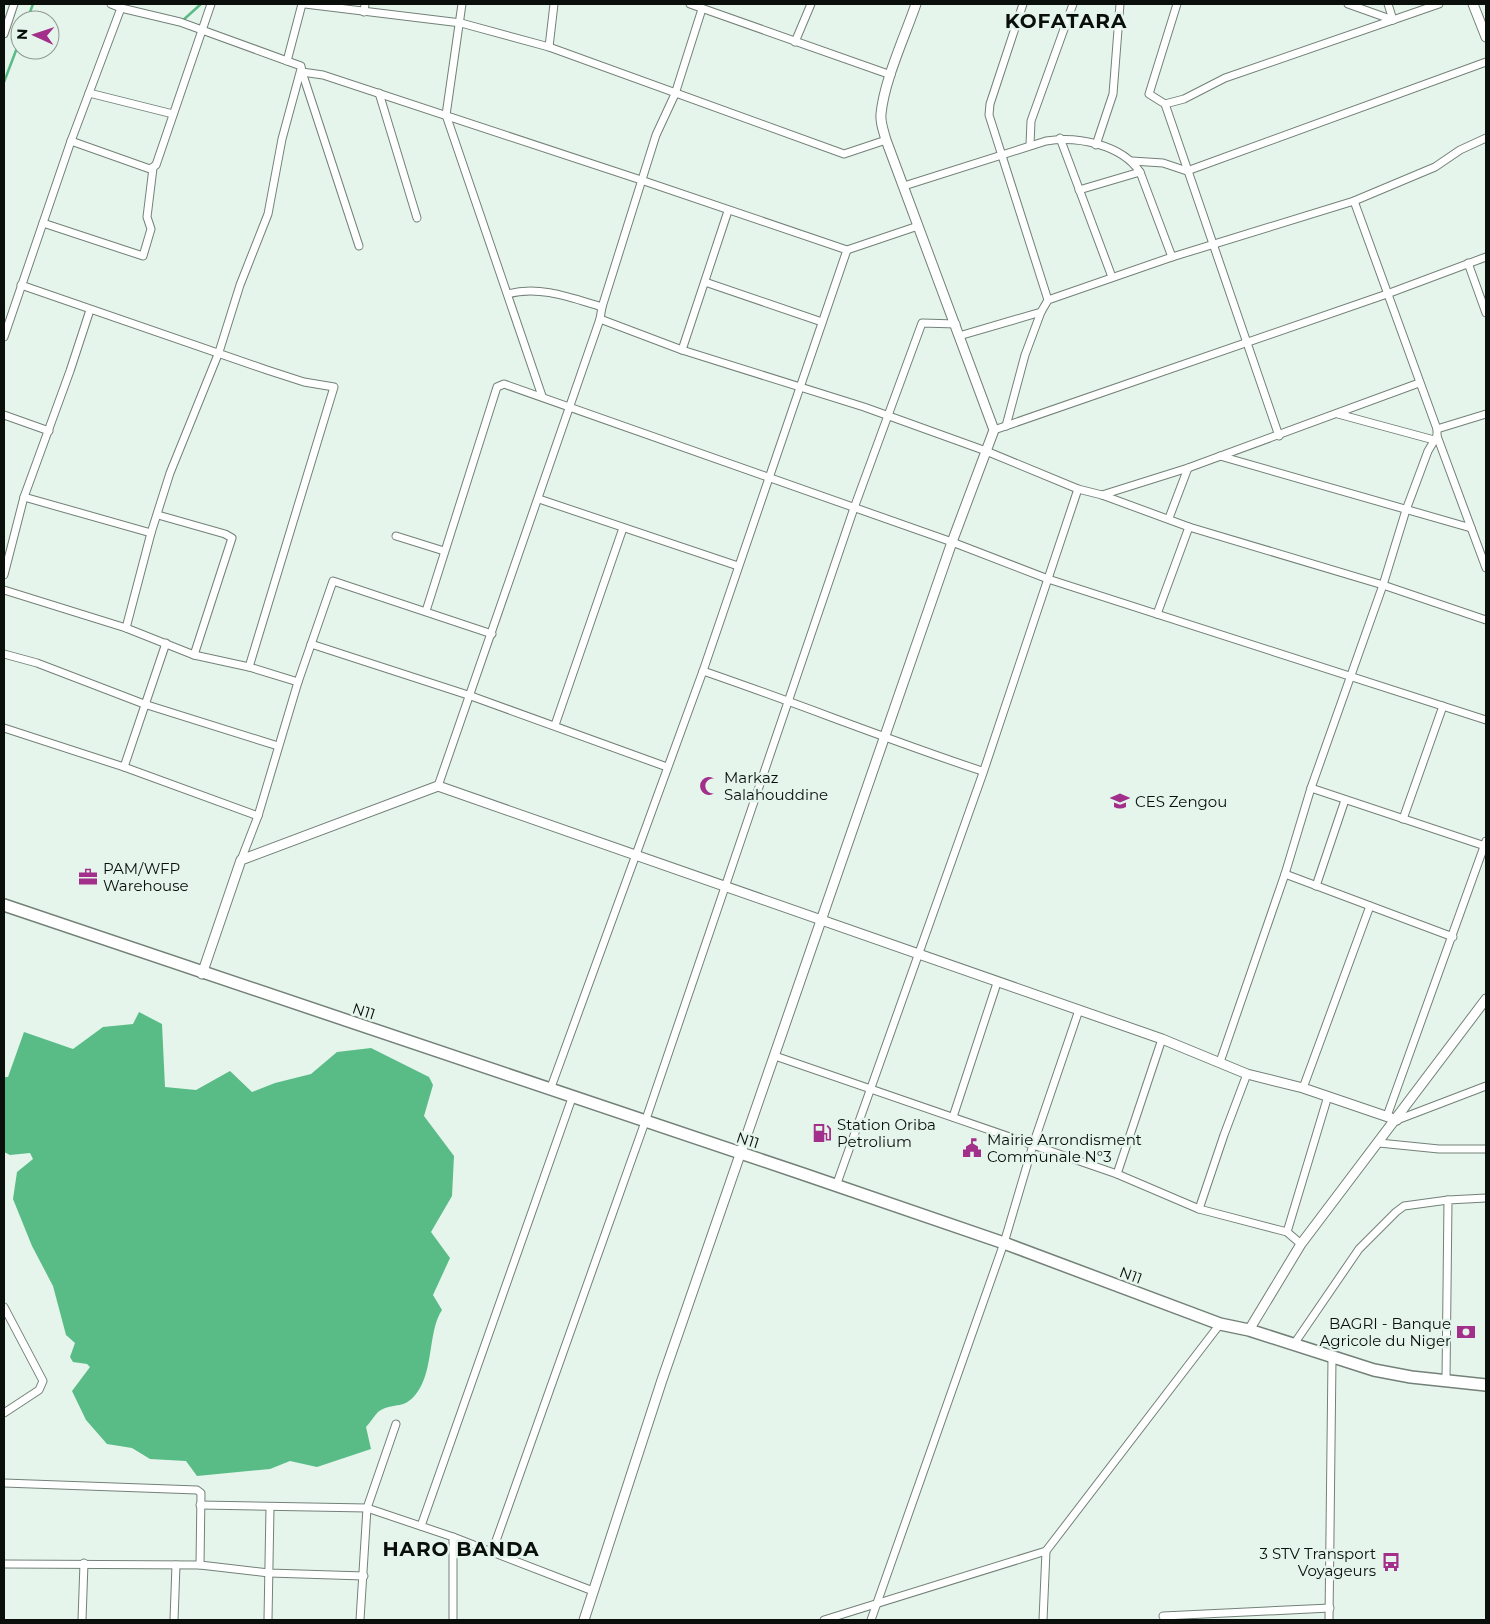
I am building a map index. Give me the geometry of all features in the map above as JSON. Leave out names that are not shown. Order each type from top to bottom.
[{"type":"main road","name":"N11","points":[[4,906],[740,1153],[1004,1244],[1220,1324],[1249,1330],[1374,1370],[1411,1377],[1486,1385]]},
{"type":"street","points":[[4,34],[14,4]]},
{"type":"street","points":[[111,4],[180,22],[287,61],[301,69],[446,115],[847,250],[918,226]]},
{"type":"street","points":[[43,223],[143,256],[151,229],[146,217],[153,168],[156,165],[211,4]]},
{"type":"street","points":[[287,61],[304,4],[461,23],[549,47],[844,154],[886,140]]},
{"type":"street","points":[[364,12],[365,4]]},
{"type":"street","points":[[462,4],[461,23],[446,115],[542,396]]},
{"type":"street","points":[[549,47],[554,4]]},
{"type":"street","points":[[690,4],[891,75]]},
{"type":"street","points":[[796,42],[811,4]]},
{"type":"street","points":[[584,1620],[662,1380],[740,1153],[776,1056],[952,542],[994,430],[886,140],[880,113],[916,4]]},
{"type":"street","points":[[1022,4],[990,104],[990,124],[1048,300]]},
{"type":"street","points":[[1030,145],[1031,121],[1073,4]]},
{"type":"street","points":[[1096,145],[1113,94],[1120,4]]},
{"type":"street","points":[[1177,4],[1149,92],[1165,104],[1279,436]]},
{"type":"street","points":[[1348,4],[1393,20]]},
{"type":"street","points":[[1388,4],[1393,20]]},
{"type":"street","points":[[1165,104],[1184,99],[1225,78],[1439,4]]},
{"type":"street","points":[[1473,4],[1486,37]]},
{"type":"street","points":[[4,338],[71,141],[121,8]]},
{"type":"street","points":[[438,786],[571,406],[600,319],[602,306],[656,134],[675,94],[702,9]]},
{"type":"street","points":[[1132,161],[1163,163],[1187,171],[1486,62]]},
{"type":"street","points":[[301,69],[359,246]]},
{"type":"street","points":[[126,628],[151,533],[158,516],[170,473],[219,352],[240,285],[268,214],[282,139],[301,69]]},
{"type":"street","points":[[89,93],[173,114]]},
{"type":"street","points":[[379,93],[417,218]]},
{"type":"street","points":[[904,186],[1030,145],[1060,138],[1096,145],[1120,153],[1132,161],[1140,172],[1172,257]]},
{"type":"street","points":[[1060,138],[1112,277]]},
{"type":"street","points":[[1006,426],[1025,355],[1041,312],[1048,300],[1212,244],[1354,201],[1435,167],[1460,150],[1486,138]]},
{"type":"street","points":[[71,141],[153,168]]},
{"type":"street","points":[[1079,190],[1140,172]]},
{"type":"street","points":[[1354,201],[1436,435],[1486,568]]},
{"type":"street","points":[[682,350],[728,211]]},
{"type":"street","points":[[550,1090],[703,671],[847,250]]},
{"type":"street","points":[[994,430],[1246,341],[1387,294],[1486,257]]},
{"type":"street","points":[[1468,263],[1486,313]]},
{"type":"street","points":[[705,282],[822,322]]},
{"type":"street","points":[[21,285],[304,382],[334,387],[249,667]]},
{"type":"street","points":[[508,294],[519,291],[557,294],[602,306]]},
{"type":"street","points":[[4,575],[24,496],[49,431],[90,310]]},
{"type":"street","points":[[960,336],[1041,312]]},
{"type":"street","points":[[600,319],[682,350],[799,386],[986,451],[1078,489],[1102,495],[1169,518],[1189,527],[1383,585],[1486,620]]},
{"type":"street","points":[[492,1552],[645,1122],[854,508],[922,323],[956,324]]},
{"type":"street","points":[[1102,495],[1188,468],[1279,436],[1419,383]]},
{"type":"street","points":[[426,611],[497,387],[504,384],[571,406],[952,542],[1048,579],[1486,720]]},
{"type":"street","points":[[1338,414],[1436,435],[1486,414]]},
{"type":"street","points":[[4,415],[49,431]]},
{"type":"street","points":[[1220,1062],[1285,874],[1311,788],[1383,585],[1406,510],[1436,435]]},
{"type":"street","points":[[1220,456],[1472,528]]},
{"type":"street","points":[[1169,518],[1188,468]]},
{"type":"street","points":[[836,1186],[982,771],[1078,489]]},
{"type":"street","points":[[24,496],[151,533]]},
{"type":"street","points":[[539,499],[738,566]]},
{"type":"street","points":[[158,516],[225,534],[232,538],[194,655]]},
{"type":"street","points":[[1157,614],[1189,527]]},
{"type":"street","points":[[555,725],[623,528]]},
{"type":"street","points":[[396,536],[444,551]]},
{"type":"street","points":[[202,974],[258,816],[298,682],[333,581],[492,634]]},
{"type":"street","points":[[4,590],[126,628],[194,655],[249,667],[298,682]]},
{"type":"street","points":[[124,767],[166,643]]},
{"type":"street","points":[[311,644],[555,725],[667,767]]},
{"type":"street","points":[[4,654],[37,663],[144,704],[278,746]]},
{"type":"street","points":[[703,671],[982,771]]},
{"type":"street","points":[[1403,819],[1443,706]]},
{"type":"street","points":[[4,728],[124,767],[258,816]]},
{"type":"street","points":[[241,860],[438,786],[635,857],[1162,1039],[1248,1074],[1303,1088],[1397,1120],[1486,1086]]},
{"type":"street","points":[[1311,788],[1485,844],[1387,1116]]},
{"type":"street","points":[[1316,886],[1345,800]]},
{"type":"street","points":[[1285,874],[1453,937]]},
{"type":"street","points":[[1303,1088],[1370,906]]},
{"type":"street","points":[[952,1117],[997,982]]},
{"type":"street","points":[[1249,1330],[1301,1244],[1397,1120],[1486,999]]},
{"type":"street","points":[[870,1620],[1004,1244],[1033,1145],[1079,1010]]},
{"type":"street","points":[[1117,1174],[1162,1039]]},
{"type":"street","points":[[776,1056],[1117,1174],[1199,1209],[1287,1232],[1301,1244]]},
{"type":"street","points":[[1199,1209],[1224,1135],[1248,1074]]},
{"type":"street","points":[[1287,1232],[1328,1096]]},
{"type":"street","points":[[421,1526],[572,1098]]},
{"type":"street","points":[[1379,1143],[1439,1150],[1486,1149]]},
{"type":"street","points":[[1294,1344],[1359,1249],[1396,1212],[1404,1206],[1448,1200],[1486,1198]]},
{"type":"street","points":[[1446,1380],[1448,1200]]},
{"type":"street","points":[[4,1307],[43,1381],[39,1390],[4,1413]]},
{"type":"street","points":[[824,1620],[1046,1551],[1220,1324]]},
{"type":"street","points":[[1329,1620],[1332,1358]]},
{"type":"street","points":[[360,1620],[367,1508],[396,1424]]},
{"type":"street","points":[[4,1483],[194,1489],[200,1493],[200,1565]]},
{"type":"street","points":[[200,1506],[367,1508],[453,1537],[593,1590]]},
{"type":"street","points":[[268,1620],[270,1507]]},
{"type":"street","points":[[452,1620],[453,1537]]},
{"type":"street","points":[[1043,1620],[1046,1551]]},
{"type":"street","points":[[82,1620],[84,1563]]},
{"type":"street","points":[[4,1564],[200,1565],[269,1573],[364,1576]]},
{"type":"street","points":[[174,1620],[176,1565]]},
{"type":"street","points":[[1163,1616],[1330,1608]]},
{"type":"shaded area","points":[[139,1012],[162,1024],[165,1087],[196,1090],[230,1071],[252,1092],[275,1083],[311,1074],[337,1052],[371,1048],[429,1077],[433,1085],[424,1116],[454,1156],[452,1196],[431,1232],[450,1258],[433,1295],[442,1310],[435,1327],[427,1369],[420,1388],[410,1401],[384,1409],[375,1415],[366,1427],[371,1449],[317,1467],[290,1461],[270,1469],[197,1476],[186,1461],[150,1459],[132,1448],[107,1444],[86,1420],[72,1391],[90,1367],[87,1364],[73,1362],[70,1357],[75,1343],[66,1335],[53,1286],[32,1246],[13,1199],[17,1172],[33,1159],[30,1153],[10,1155],[4,1152],[4,1077],[8,1077],[24,1032],[73,1049],[103,1027],[133,1024]]},
{"type":"waterway","points":[[31,10],[33,4]]},
{"type":"waterway","points":[[181,22],[201,4]]},
{"type":"waterway","points":[[4,82],[12,60]]},
{"type":"place","name":"Markaz Salahouddine","points":[[709,786]]},
{"type":"place","name":"CES Zengou","points":[[1120,801]]},
{"type":"place","name":"PAM/WFP Warehouse","points":[[88,877]]},
{"type":"place","name":"Station Oriba Petrolium","points":[[822,1133]]},
{"type":"place","name":"Mairie Arrondisment Communale N°3","points":[[972,1148]]},
{"type":"place","name":"BAGRI - Banque Agricole du Niger","points":[[1466,1332]]},
{"type":"place","name":"3 STV Transport Voyageurs","points":[[1391,1562]]},
{"type":"district","name":"KOFATARA","points":[[1066,21]]},
{"type":"district","name":"HARO BANDA","points":[[461,1549]]}]
